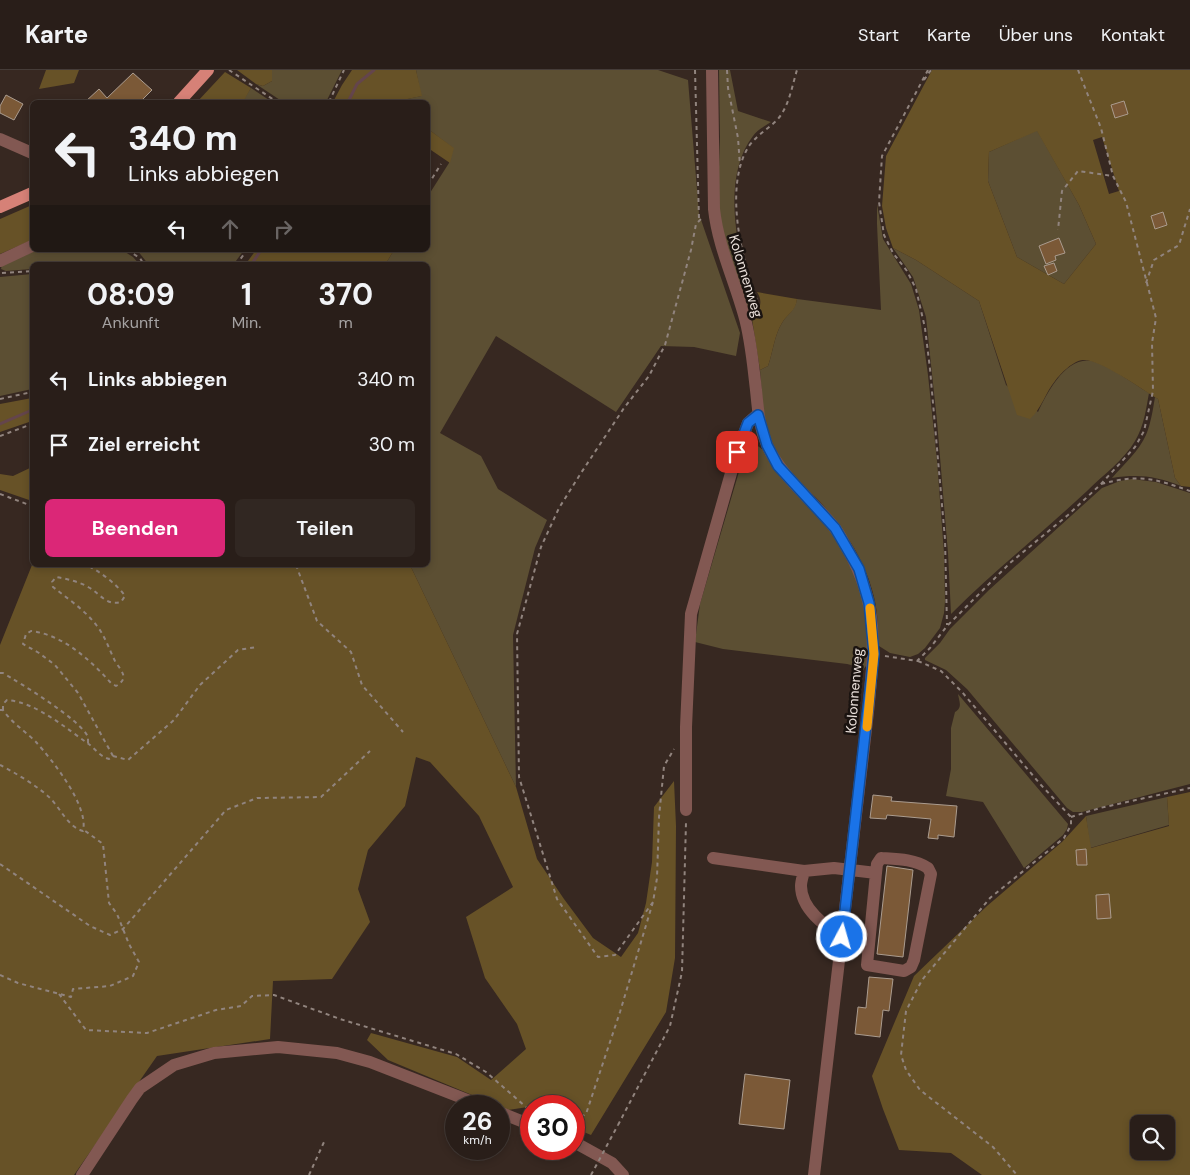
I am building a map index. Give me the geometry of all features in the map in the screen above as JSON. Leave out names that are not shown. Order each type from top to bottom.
[{"type":"main road","points":[[181,100],[208,70]]},
{"type":"main road","points":[[0,207],[30,194]]},
{"type":"street","name":"Kolonnenweg","points":[[712,70],[716,230],[744,315],[755,382],[758,415],[767,445],[778,466],[835,528],[859,569],[869,603],[874,654],[814,1175]]},
{"type":"street","points":[[0,139],[30,152]]},
{"type":"street","points":[[0,261],[30,247]]},
{"type":"street","points":[[686,810],[686,726],[691,614],[737,452],[748,423],[758,415]]},
{"type":"street","points":[[713,858],[804,871],[834,868],[876,873]]},
{"type":"street","points":[[881,858],[922,864],[928,868],[930,874],[914,960],[911,967],[904,970],[867,965],[876,873],[877,864],[881,858]]},
{"type":"street","points":[[804,871],[801,887],[804,901],[826,927],[842,937]]},
{"type":"street","points":[[82,1175],[140,1088],[174,1065],[214,1053],[278,1047],[337,1053],[370,1062],[455,1095]]},
{"type":"street","points":[[585,1148],[612,1163],[624,1175]]},
{"type":"path","points":[[229,70],[274,100]]},
{"type":"path","points":[[330,100],[344,70]]},
{"type":"path","points":[[695,70],[699,221]]},
{"type":"path","points":[[727,70],[728,88],[738,138],[740,169]]},
{"type":"path","points":[[744,315],[754,310],[758,303],[750,281],[742,244],[737,194],[738,177],[748,148],[755,138],[778,119],[783,111],[798,70]]},
{"type":"path","points":[[929,70],[882,156],[879,202],[884,235],[916,289],[925,328],[944,539],[947,626]]},
{"type":"path","points":[[917,661],[947,626],[1010,563],[1068,515],[1101,484],[1135,446],[1144,431],[1153,391],[1152,343],[1156,318],[1126,202],[1113,176],[1101,128],[1078,70]]},
{"type":"path","points":[[430,182],[441,164]]},
{"type":"path","points":[[1058,230],[1062,190],[1078,171],[1113,176]]},
{"type":"path","points":[[653,902],[615,955],[598,957],[557,900],[519,777],[517,634],[541,547],[560,508],[592,456],[648,376],[665,346],[691,250],[696,224],[714,209]]},
{"type":"path","points":[[1146,283],[1154,260],[1179,245],[1190,209]]},
{"type":"path","points":[[130,252],[140,258],[142,262]]},
{"type":"path","points":[[0,273],[30,271]]},
{"type":"path","points":[[0,399],[30,392]]},
{"type":"path","points":[[0,436],[30,425]]},
{"type":"path","points":[[1101,484],[1132,478],[1148,478],[1190,491]]},
{"type":"path","points":[[0,494],[30,505]]},
{"type":"path","points":[[90,567],[121,591],[125,596],[121,602],[108,603],[90,588],[71,580],[56,577],[52,582],[53,587],[82,610],[97,626],[121,670],[124,678],[122,683],[116,686],[79,652],[44,633],[31,631],[26,634],[23,644],[39,652],[55,665],[78,694],[113,756]]},
{"type":"path","points":[[297,567],[317,621],[351,652],[362,686],[403,732]]},
{"type":"path","points":[[84,830],[82,809],[73,792],[35,742],[1,710],[3,704],[7,700],[25,704],[39,711],[88,744],[103,758],[108,759],[113,756],[128,760],[174,720],[200,685],[238,650],[257,647]]},
{"type":"path","points":[[874,654],[917,661],[941,671],[962,692],[1041,785],[1071,817],[1071,825],[1064,838],[990,898],[922,980],[906,1011],[901,1055],[910,1077],[920,1090],[993,1147],[1017,1175]]},
{"type":"path","points":[[0,672],[50,703],[81,728],[88,736],[88,744]]},
{"type":"path","points":[[585,1115],[620,1012],[653,902],[657,878],[659,817],[664,766],[686,726]]},
{"type":"path","points":[[0,864],[90,926],[110,935],[123,930],[226,810],[257,798],[321,797],[370,751]]},
{"type":"path","points":[[0,764],[49,797],[76,829],[84,830],[103,844],[109,903],[117,914],[139,962],[133,976],[110,986],[73,989],[71,996],[18,984],[0,975]]},
{"type":"path","points":[[1071,817],[1100,808],[1190,788]]},
{"type":"path","points":[[591,1175],[670,1026],[678,996],[682,972],[686,810]]},
{"type":"path","points":[[59,994],[86,1030],[147,1033],[216,1010],[241,1006],[252,996],[274,995],[340,1019],[456,1054],[486,1072],[520,1102]]},
{"type":"path","points":[[309,1175],[324,1142]]},
{"type":"shaded area","points":[[46,70],[79,70],[74,83],[39,89]]},
{"type":"shaded area","points":[[237,70],[272,70],[272,81],[263,86],[256,84]]},
{"type":"shaded area","points":[[272,70],[342,70],[327,100],[280,100],[256,84],[263,86],[272,81]]},
{"type":"shaded area","points":[[352,70],[416,70],[422,96],[403,100],[334,100]]},
{"type":"shaded area","points":[[416,70],[658,70],[688,80],[699,214],[740,333],[736,356],[694,347],[661,346],[616,412],[496,336],[440,433],[481,456],[498,489],[547,520],[535,548],[513,635],[516,787],[411,567],[430,567],[430,262],[387,262],[393,252],[430,252],[430,193],[449,163],[453,148],[430,131],[430,100],[402,100],[421,96]]},
{"type":"shaded area","points":[[719,70],[730,70],[738,111],[771,122],[755,134],[744,151],[738,167],[735,184],[735,221],[741,257],[754,302],[752,307],[747,310],[721,231],[718,196],[720,137]]},
{"type":"shaded area","points":[[932,70],[1190,70],[1190,487],[1181,486],[1175,478],[1158,399],[1100,364],[1083,360],[1071,365],[1055,381],[1038,410],[1030,419],[1017,415],[979,301],[916,260],[893,248],[886,228],[882,206],[886,156]],"holes":[[[1037,131],[1079,205],[1096,244],[1064,284],[1017,257],[988,181],[989,152]],[[1102,137],[1119,191],[1109,194],[1093,140]]]},
{"type":"shaded area","points":[[225,72],[251,88],[244,100],[199,100]]},
{"type":"shaded area","points":[[251,88],[269,100],[243,100]]},
{"type":"shaded area","points":[[430,130],[454,148],[450,163],[430,149]]},
{"type":"shaded area","points":[[1037,130],[1079,205],[1096,244],[1064,284],[1017,257],[988,181],[989,152]]},
{"type":"shaded area","points":[[877,204],[883,239],[911,284],[919,310],[937,461],[944,553],[945,601],[940,628],[925,648],[918,654],[910,657],[890,653],[879,646],[875,603],[866,571],[854,547],[831,514],[793,475],[774,447],[765,419],[760,370],[768,366],[779,328],[793,309],[797,299],[881,310]]},
{"type":"shaded area","points":[[30,206],[30,241],[0,254],[0,219]]},
{"type":"shaded area","points":[[893,248],[916,260],[979,301],[1006,385],[1038,412],[1061,375],[1078,362],[1098,363],[1149,393],[1141,429],[1125,455],[951,614],[937,421],[926,317],[913,277]]},
{"type":"shaded area","points":[[32,252],[125,252],[137,262],[30,262],[30,269],[6,271],[1,269],[2,265]]},
{"type":"shaded area","points":[[139,252],[243,252],[235,262],[147,262]]},
{"type":"shaded area","points":[[255,252],[393,252],[387,262],[247,262]]},
{"type":"shaded area","points":[[30,274],[30,389],[0,396],[0,277]]},
{"type":"shaded area","points":[[757,292],[797,299],[793,309],[779,328],[768,366],[760,370],[752,319],[760,306]]},
{"type":"shaded area","points":[[1155,397],[1158,399],[1175,478],[1181,486],[1147,477],[1112,478],[1143,441],[1152,416]]},
{"type":"shaded area","points":[[30,398],[30,422],[0,432],[0,404]]},
{"type":"shaded area","points":[[749,444],[755,444],[762,449],[833,534],[860,585],[868,632],[866,666],[863,670],[847,664],[723,649],[695,642],[700,604],[746,448]]},
{"type":"shaded area","points":[[30,468],[30,500],[0,490],[0,474],[13,476]]},
{"type":"shaded area","points":[[1132,479],[1156,482],[1190,493],[1190,784],[1082,812],[1073,812],[1067,808],[967,689],[946,670],[925,660],[925,658],[940,643],[950,629],[989,590],[1102,488],[1120,481]]},
{"type":"shaded area","points":[[31,567],[411,567],[516,787],[537,859],[593,938],[621,957],[638,933],[646,903],[652,862],[654,807],[674,781],[676,826],[675,958],[666,1012],[591,1135],[585,1133],[585,1095],[520,1095],[520,1108],[510,1110],[510,1095],[472,1095],[388,1060],[367,1040],[371,1033],[457,1057],[491,1080],[526,1049],[517,1024],[485,978],[466,917],[513,887],[479,816],[430,762],[416,757],[405,806],[368,850],[358,889],[370,922],[332,979],[273,981],[270,1039],[157,1056],[74,1175],[0,1175],[0,645]]},
{"type":"shaded area","points":[[958,694],[1068,824],[1063,835],[1024,868],[983,802],[946,796],[951,769],[951,728],[955,712],[960,706]]},
{"type":"shaded area","points":[[1190,792],[1190,1175],[982,1175],[951,1153],[899,1150],[872,1076],[914,976],[987,906],[1062,842],[1086,816],[1091,848],[1169,826],[1167,797]]},
{"type":"shaded area","points":[[1167,797],[1169,825],[1090,848],[1086,816]]},
{"type":"building","points":[[133,73],[152,90],[142,100],[87,100],[99,89],[107,98]]},
{"type":"building","points":[[6,95],[23,104],[14,120],[0,113],[0,106]]},
{"type":"building","points":[[1124,101],[1128,114],[1115,118],[1111,105]]},
{"type":"building","points":[[1163,212],[1167,225],[1155,229],[1151,216]]},
{"type":"building","points":[[1059,238],[1065,253],[1055,256],[1056,260],[1046,264],[1039,246]]},
{"type":"building","points":[[1054,263],[1057,271],[1048,275],[1044,266]]},
{"type":"building","points":[[873,795],[892,797],[891,801],[957,806],[954,837],[938,835],[938,839],[928,838],[931,819],[887,815],[886,819],[870,818]]},
{"type":"building","points":[[1086,849],[1087,865],[1077,865],[1076,850]]},
{"type":"building","points":[[887,866],[913,870],[903,957],[877,954]]},
{"type":"building","points":[[1109,894],[1111,918],[1097,919],[1096,895]]},
{"type":"building","points":[[869,977],[893,979],[889,1011],[883,1010],[880,1037],[855,1034],[858,1007],[866,1008]]},
{"type":"building","points":[[745,1074],[790,1080],[784,1129],[739,1124]]},
{"type":"waterway","points":[[349,100],[357,84],[374,70]]},
{"type":"waterway","points":[[253,262],[260,252]]},
{"type":"waterway","points":[[0,424],[30,411]]},
{"type":"slow traffic","points":[[867,727],[874,654],[870,608]]},
{"type":"route","points":[[737,452],[748,423],[758,415],[767,445],[778,466],[835,528],[859,569],[869,603],[874,654],[842,937]]}]
